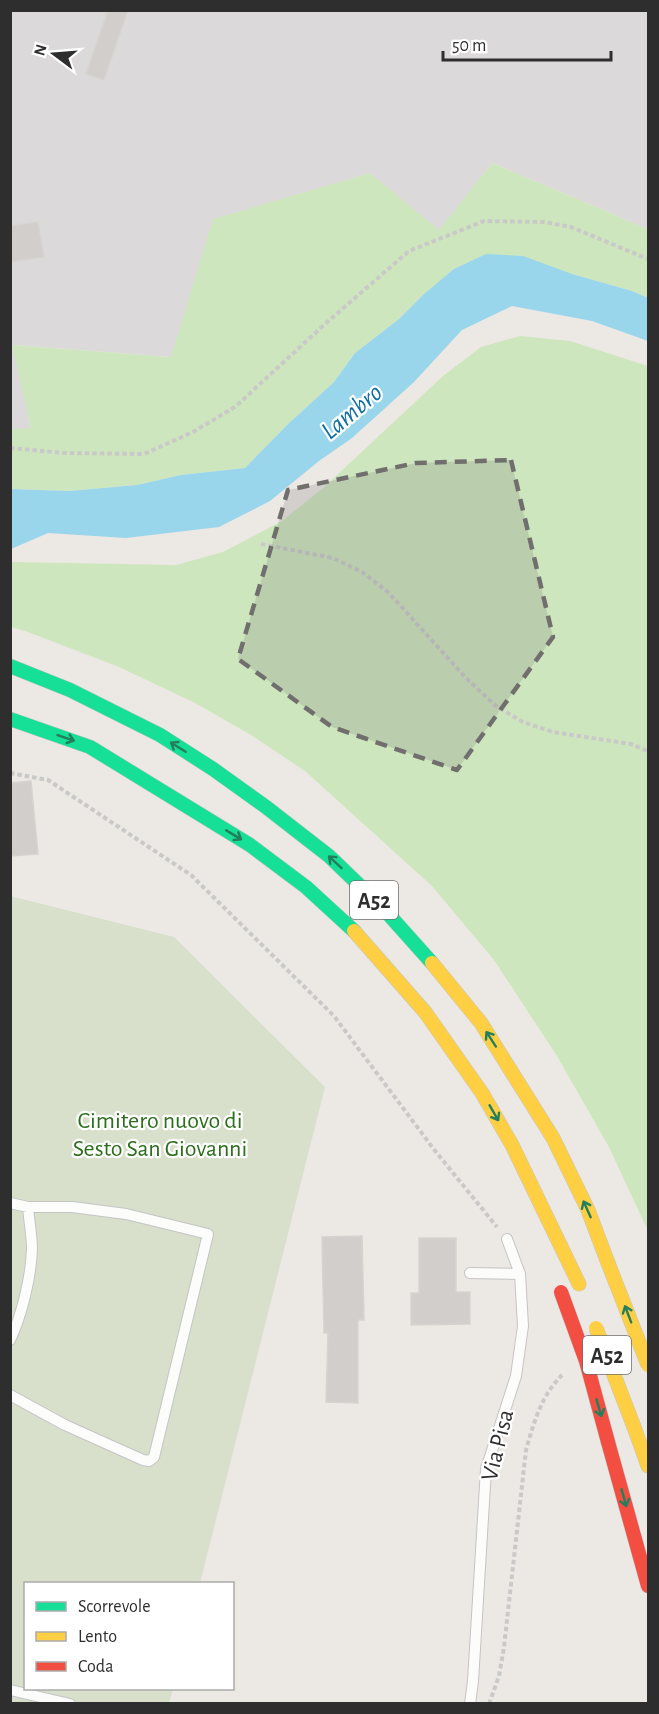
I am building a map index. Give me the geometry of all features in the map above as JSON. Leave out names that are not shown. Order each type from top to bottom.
[{"type":"highway","name":"A52","points":[[10,666],[70,690],[160,735],[213,769],[329,856],[382,907],[435,966],[481,1023],[553,1138],[588,1210],[648,1365]]},
{"type":"highway","name":"A52","points":[[10,719],[90,747],[250,844],[306,887],[353,930],[426,1012],[482,1093],[512,1145],[581,1289]]},
{"type":"highway","points":[[353,930],[418,1021],[454,1078]]},
{"type":"highway","points":[[501,1154],[535,1223]]},
{"type":"highway","points":[[559,1287],[586,1361],[648,1586]]},
{"type":"highway","name":"A52","points":[[592,1317],[648,1466]]},
{"type":"lane","points":[[10,1203],[28,1207],[72,1207],[126,1214],[208,1234],[154,1457],[148,1461],[143,1460],[65,1425],[10,1395]]},
{"type":"lane","points":[[10,1340],[17,1325],[26,1289],[32,1249],[28,1207]]},
{"type":"lane","name":"Via Pisa","points":[[470,1704],[486,1469],[516,1376],[523,1326],[520,1275],[507,1239]]},
{"type":"lane","points":[[470,1273],[520,1275]]},
{"type":"lane","points":[[10,1690],[70,1704]]},
{"type":"path","points":[[10,448],[64,453],[144,454],[193,432],[235,407],[409,251],[484,221],[544,222],[571,227],[648,260]]},
{"type":"path","points":[[261,544],[333,558],[362,572],[388,591],[466,678],[496,706],[523,722],[553,732],[631,744],[648,751]]},
{"type":"path","points":[[10,772],[48,780],[190,875],[334,1016],[436,1152],[507,1239]]},
{"type":"path","points":[[489,1704],[499,1676],[504,1647],[526,1450],[543,1400],[567,1371]]},
{"type":"highlighted area","points":[[511,460],[553,637],[457,770],[332,727],[238,659],[288,490],[416,463]]},
{"type":"shaded area","points":[[10,11],[648,11],[648,229],[492,163],[439,231],[370,173],[214,219],[171,357],[13,345],[31,429],[11,429]]},
{"type":"green space","points":[[492,163],[648,229],[648,298],[632,291],[572,274],[424,294],[399,319],[355,353],[334,382],[245,468],[181,475],[137,485],[69,491],[11,489],[11,429],[31,428],[12,345],[171,357],[213,219],[370,173],[439,230]]},
{"type":"green space","points":[[520,336],[570,341],[648,366],[648,1231],[609,1147],[557,1056],[494,960],[432,886],[305,771],[251,735],[195,703],[119,667],[11,627],[11,562],[176,565],[223,552],[282,521],[322,489],[443,376],[481,347]]},
{"type":"green space","name":"Cimitero nuovo di Sesto San Giovanni","points":[[10,896],[174,937],[325,1087],[200,1582],[24,1582],[24,1690],[173,1690],[169,1703],[11,1703]]},
{"type":"water","name":"Lambro","points":[[486,254],[523,256],[648,298],[648,341],[592,321],[512,306],[462,330],[414,382],[352,438],[319,461],[270,501],[219,527],[126,538],[48,533],[11,549],[11,489],[69,491],[137,485],[181,475],[245,468],[334,382],[355,353],[399,319],[454,269]]},
{"type":"building","points":[[108,10],[128,10],[104,80],[86,74]]},
{"type":"building","points":[[38,222],[44,257],[10,262],[10,226]]},
{"type":"building","points":[[31,781],[38,854],[10,856],[10,783]]},
{"type":"building","points":[[362,1236],[364,1320],[358,1320],[358,1403],[326,1402],[328,1333],[324,1333],[322,1237]]},
{"type":"building","points":[[419,1238],[456,1238],[456,1292],[470,1292],[470,1324],[411,1325],[411,1293],[419,1293]]},
{"type":"traffic: fast","points":[[10,666],[70,690],[160,735],[213,769],[329,856],[382,907],[432,963]]},
{"type":"traffic: fast","points":[[10,719],[90,747],[250,845],[306,887],[354,931]]},
{"type":"traffic: slow","points":[[354,931],[425,1012],[482,1093],[512,1145],[579,1284]]},
{"type":"traffic: slow","points":[[432,963],[481,1023],[553,1138],[588,1210],[608,1263]]},
{"type":"traffic: slow","points":[[608,1263],[648,1365]]},
{"type":"traffic: slow","points":[[596,1328],[634,1427]]},
{"type":"traffic: slow","points":[[634,1427],[648,1466]]},
{"type":"traffic: jam","points":[[561,1292],[586,1361],[608,1442]]},
{"type":"traffic: jam","points":[[608,1442],[648,1586]]}]
